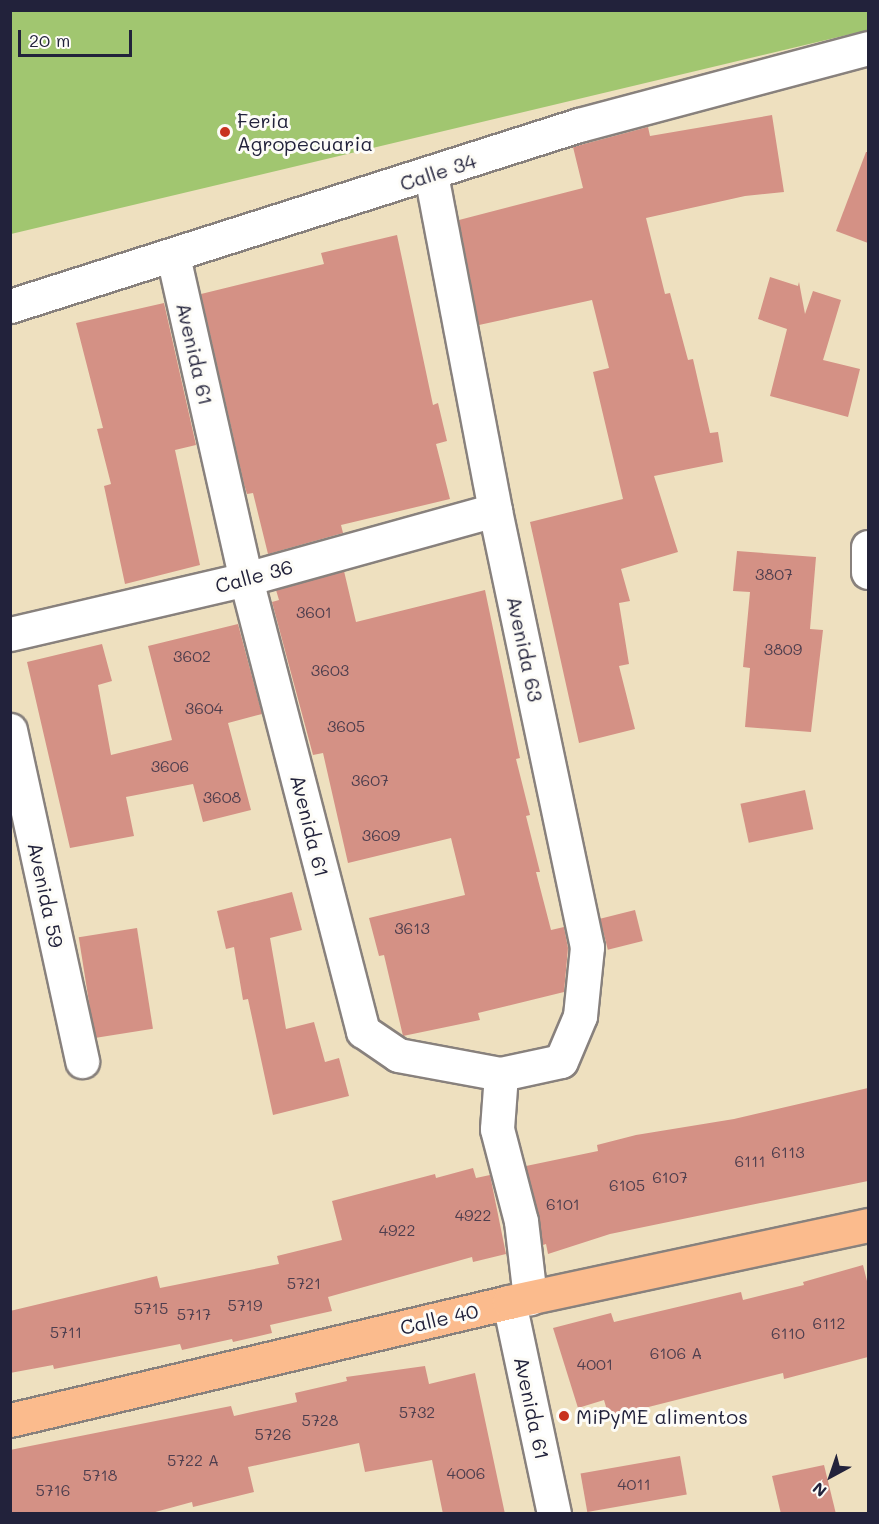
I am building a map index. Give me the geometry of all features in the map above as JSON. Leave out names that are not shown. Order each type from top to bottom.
[{"type":"main road","name":"Calle 40","points":[[10,1420],[520,1300],[868,1225]]},
{"type":"street","name":"Calle 34","points":[[10,306],[431,174],[579,125],[868,48]]},
{"type":"street","name":"Avenida 63","points":[[431,174],[495,510],[587,946],[580,1016],[561,1061],[501,1074]]},
{"type":"street","name":"Avenida 61","points":[[173,256],[246,579],[363,1030],[398,1055],[501,1074],[497,1129],[521,1221],[520,1300],[554,1514]]},
{"type":"street","name":"Calle 36","points":[[10,634],[246,579],[495,510]]},
{"type":"street","points":[[868,547],[868,572]]},
{"type":"street","name":"Avenida 59","points":[[10,730],[82,1061]]},
{"type":"green space","name":"Feria Agropecuaria","points":[[868,10],[868,30],[11,234],[11,11]]},
{"type":"building","points":[[772,115],[784,192],[745,196],[646,218],[665,294],[670,293],[688,360],[693,359],[710,433],[718,432],[723,462],[654,476],[678,552],[621,569],[630,601],[619,603],[629,664],[619,666],[635,729],[579,743],[530,522],[623,499],[593,372],[609,368],[592,300],[479,325],[459,220],[583,188],[573,147],[648,127],[650,136]]},
{"type":"building","points":[[866,152],[868,152],[868,243],[836,231]]},
{"type":"building","points":[[397,235],[433,405],[438,403],[447,441],[436,444],[450,499],[341,525],[343,533],[268,554],[253,493],[247,494],[244,484],[201,294],[324,264],[321,253]]},
{"type":"building","points":[[770,277],[798,286],[799,282],[805,314],[813,291],[841,300],[823,360],[860,369],[848,417],[770,396],[787,329],[758,319]]},
{"type":"building","points":[[164,303],[196,445],[175,450],[200,565],[125,584],[104,486],[111,484],[97,429],[103,428],[76,323]]},
{"type":"building","points":[[737,551],[816,557],[810,629],[823,630],[811,732],[745,727],[750,668],[743,667],[750,592],[733,591]]},
{"type":"building","points":[[344,571],[356,622],[485,590],[520,758],[516,759],[530,815],[526,816],[540,872],[536,872],[551,930],[564,927],[568,948],[564,992],[478,1013],[480,1020],[403,1036],[384,955],[379,956],[369,918],[465,895],[451,838],[348,863],[323,753],[313,755],[272,602],[279,600],[276,590]]},
{"type":"building","points":[[238,624],[262,714],[228,723],[251,810],[203,822],[193,784],[126,797],[134,836],[70,848],[27,662],[102,644],[112,681],[98,685],[111,755],[172,740],[148,646]]},
{"type":"building","points":[[805,790],[813,829],[749,843],[740,804]]},
{"type":"building","points":[[292,892],[302,930],[270,938],[286,1029],[314,1022],[325,1062],[339,1058],[349,1096],[273,1115],[248,999],[243,1000],[234,947],[226,949],[217,911]]},
{"type":"building","points":[[635,910],[643,941],[608,950],[600,919]]},
{"type":"building","points":[[137,928],[153,1029],[95,1038],[79,937]]},
{"type":"building","points":[[868,1088],[868,1181],[610,1234],[548,1254],[546,1244],[543,1245],[526,1166],[598,1151],[597,1145],[636,1135],[734,1119]]},
{"type":"building","points":[[473,1168],[476,1178],[490,1175],[506,1254],[473,1262],[472,1257],[328,1297],[332,1311],[270,1325],[272,1333],[182,1350],[180,1344],[54,1369],[53,1365],[10,1373],[10,1311],[157,1276],[160,1288],[279,1264],[277,1256],[342,1240],[332,1201],[435,1174],[436,1178]]},
{"type":"building","points":[[863,1265],[868,1285],[868,1357],[784,1379],[783,1373],[609,1417],[604,1400],[578,1408],[553,1328],[611,1313],[614,1322],[741,1292],[743,1300],[804,1285],[803,1282]]},
{"type":"building","points":[[425,1366],[429,1384],[475,1373],[505,1514],[443,1514],[432,1460],[365,1472],[359,1443],[248,1467],[254,1492],[193,1507],[192,1502],[148,1514],[10,1514],[10,1450],[231,1406],[234,1416],[297,1402],[295,1393],[347,1381],[346,1377]]},
{"type":"building","points":[[680,1456],[687,1494],[587,1512],[581,1474]]},
{"type":"building","points":[[824,1465],[836,1514],[781,1514],[772,1476]]},
{"type":"place","name":"Feria Agropecuaria","points":[[225,132]]},
{"type":"place","name":"MiPyME alimentos","points":[[564,1416]]}]
